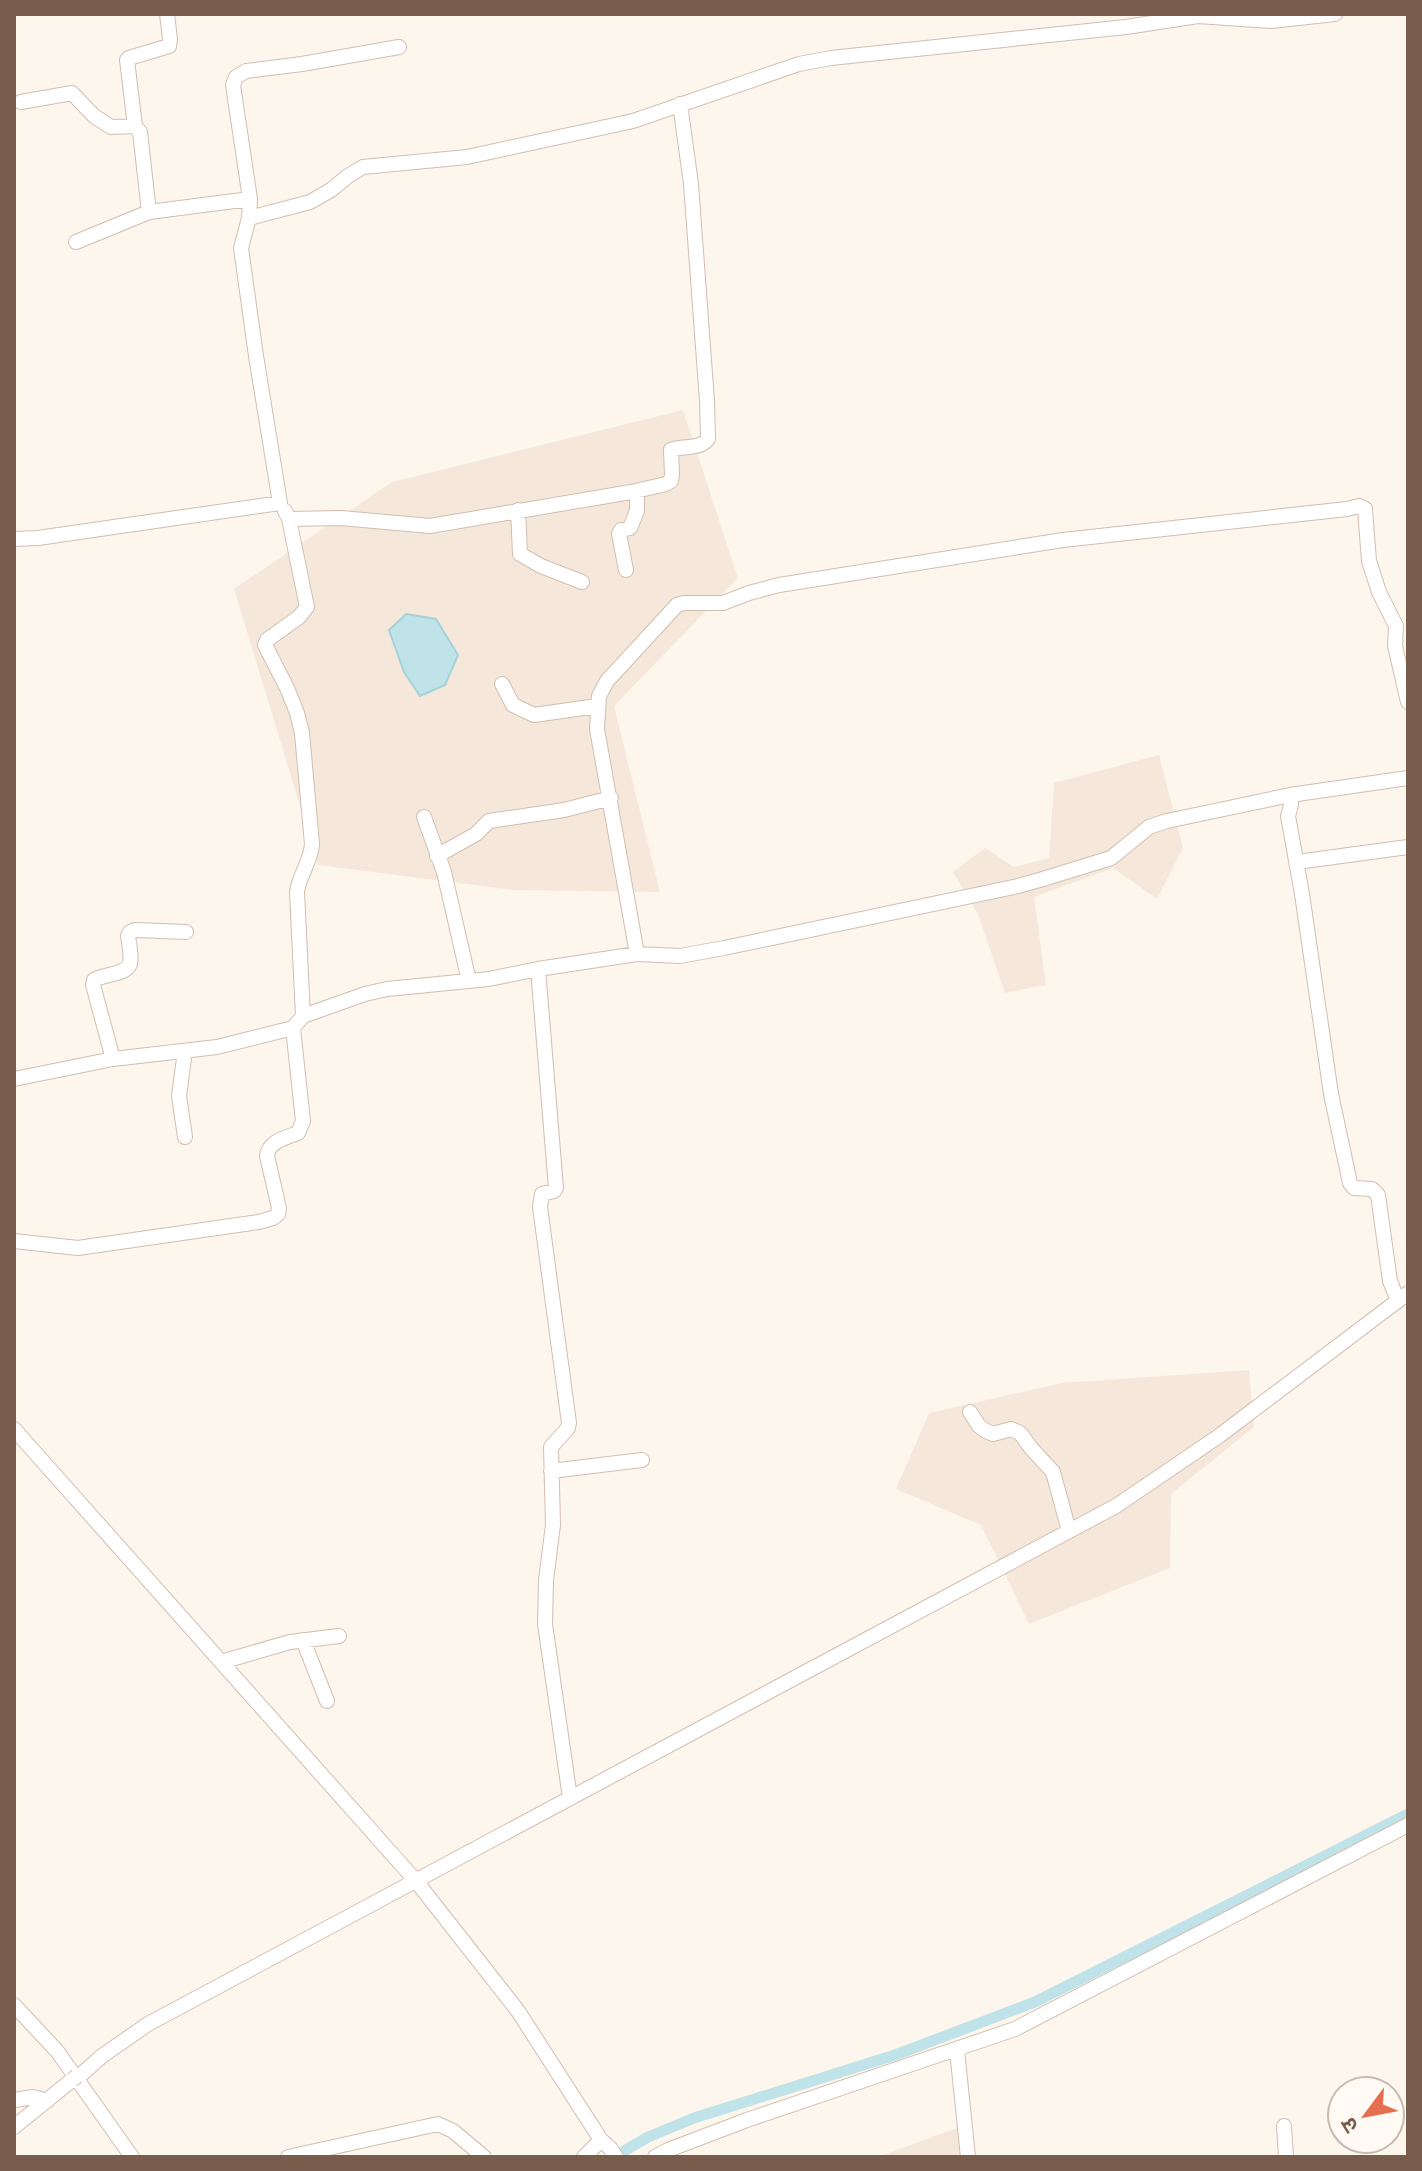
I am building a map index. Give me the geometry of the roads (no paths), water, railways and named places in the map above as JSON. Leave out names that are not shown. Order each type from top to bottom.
[{"type":"street","points":[[149,212],[140,132],[135,126],[127,60],[169,46],[167,14]]},
{"type":"street","points":[[249,218],[310,202],[363,167],[467,157],[633,121],[799,64],[1198,16],[1271,21],[1335,14]]},
{"type":"street","points":[[303,1016],[297,892],[312,844],[302,733],[287,688],[265,645],[307,607],[289,519],[280,503],[256,356],[241,248],[249,218],[250,199],[233,85],[236,77],[246,71],[399,47]]},
{"type":"street","points":[[21,102],[72,93],[94,116],[111,127],[135,126]]},
{"type":"street","points":[[289,519],[341,518],[430,526],[637,491],[671,481],[671,450],[703,445],[708,439],[691,184],[680,104]]},
{"type":"street","points":[[76,242],[149,212],[250,199]]},
{"type":"street","points":[[626,570],[619,534],[621,530],[630,528],[637,511],[637,491]]},
{"type":"street","points":[[14,539],[280,503]]},
{"type":"street","points":[[637,954],[597,729],[597,706],[607,681],[677,605],[723,603],[779,585],[1063,540],[1359,506],[1365,509],[1369,561],[1379,592],[1396,626],[1395,646],[1408,702]]},
{"type":"street","points":[[518,510],[520,554],[582,582]]},
{"type":"street","points":[[502,684],[513,705],[534,715],[597,706]]},
{"type":"street","points":[[14,1079],[113,1059],[217,1047],[293,1028],[303,1016],[354,997],[387,989],[469,981],[637,954],[680,956],[1018,886],[1111,858],[1149,827],[1167,821],[1290,795],[1408,778]]},
{"type":"street","points":[[14,2127],[102,2056],[148,2024],[1116,1506],[1219,1436],[1403,1297],[1390,1281],[1378,1195],[1372,1189],[1354,1188],[1350,1183],[1331,1094],[1288,816],[1290,795]]},
{"type":"street","points":[[437,856],[476,834],[489,821],[564,810],[611,798]]},
{"type":"street","points":[[424,817],[444,872],[469,981]]},
{"type":"street","points":[[1297,862],[1408,847]]},
{"type":"street","points":[[113,1059],[94,980],[129,967],[130,932],[186,932]]},
{"type":"street","points":[[538,969],[556,1188],[542,1194],[540,1207],[569,1423],[551,1447],[553,1525],[546,1580],[545,1624],[570,1798]]},
{"type":"street","points":[[14,1241],[78,1248],[273,1218],[279,1208],[268,1149],[274,1143],[298,1133],[303,1121],[293,1028]]},
{"type":"street","points":[[185,1051],[179,1096],[185,1137]]},
{"type":"street","points":[[970,1412],[979,1426],[993,1434],[1011,1429],[1020,1433],[1053,1472],[1069,1531]]},
{"type":"street","points":[[14,1429],[416,1881],[524,2020],[609,2148],[584,2157]]},
{"type":"street","points":[[551,1471],[642,1460]]},
{"type":"street","points":[[221,1662],[303,1640],[339,1636]]},
{"type":"street","points":[[303,1640],[327,1701]]},
{"type":"street","points":[[655,2157],[747,2120],[1015,2029],[1408,1825]]},
{"type":"street","points":[[14,2005],[57,2051],[132,2157]]},
{"type":"street","points":[[957,2050],[968,2157]]},
{"type":"street","points":[[14,2100],[33,2097],[47,2101]]},
{"type":"street","points":[[288,2157],[438,2124],[453,2131],[484,2157]]},
{"type":"street","points":[[1284,2126],[1286,2157]]},
{"type":"water","points":[[406,614],[436,619],[458,655],[445,685],[420,696],[404,672],[389,630]]},
{"type":"waterway","points":[[614,2157],[648,2137],[694,2118],[895,2055],[1035,2002],[1408,1814]]}]
